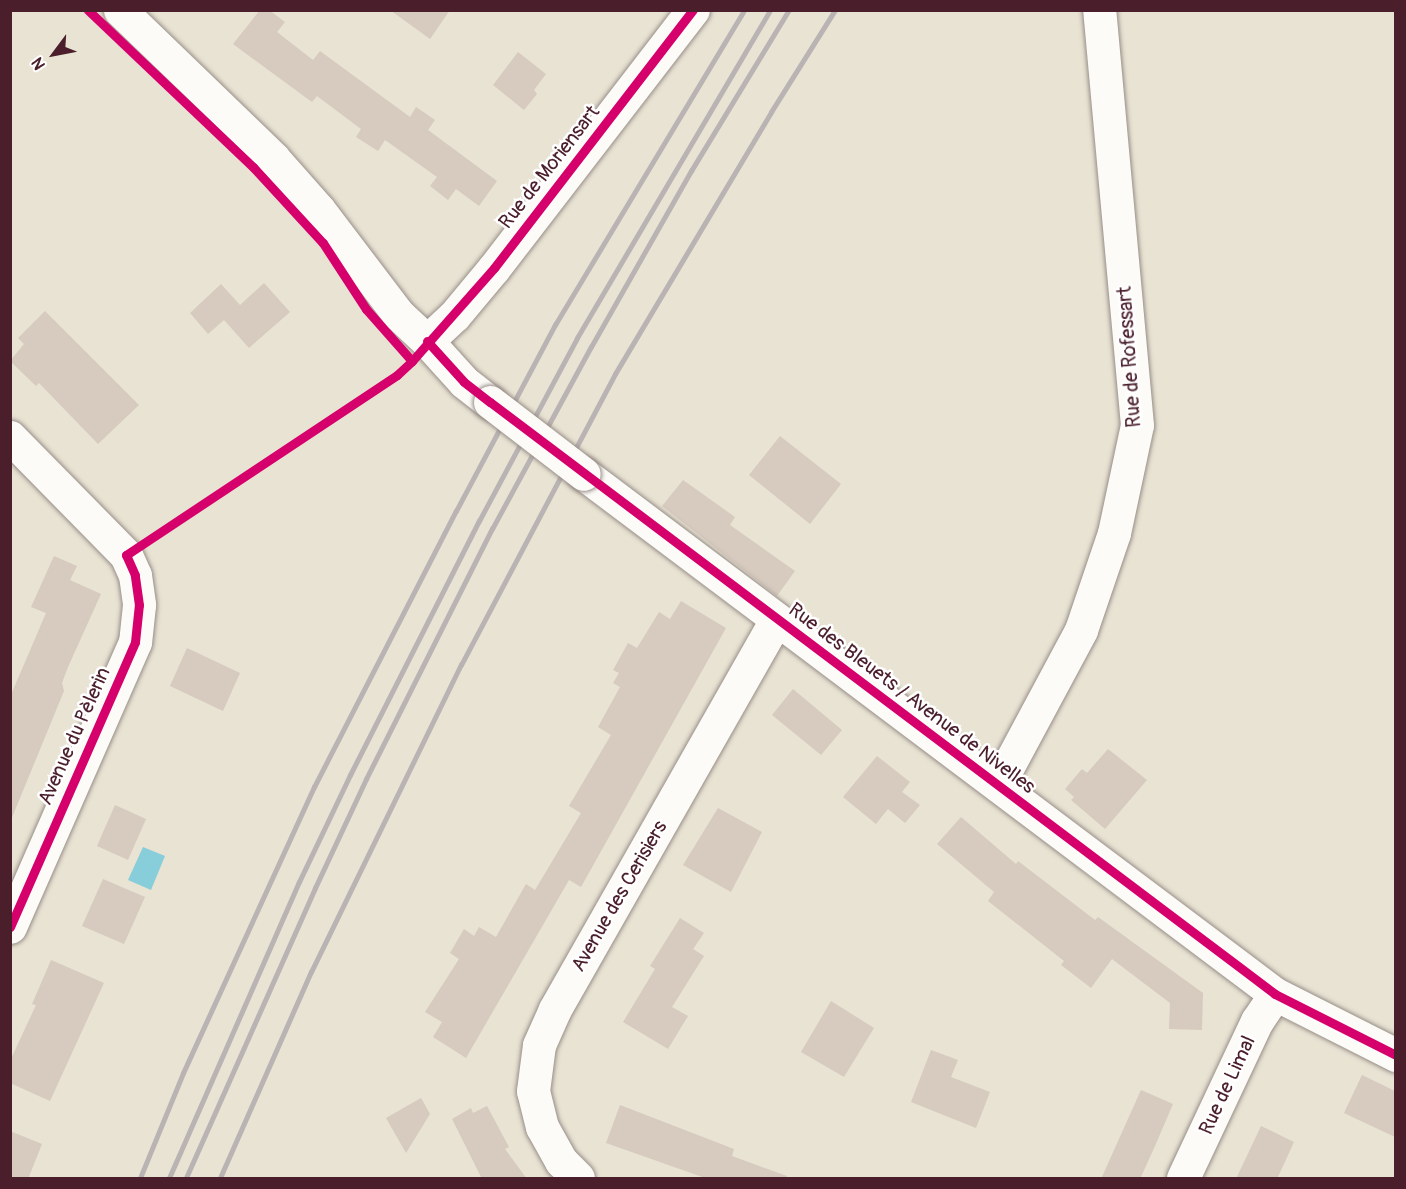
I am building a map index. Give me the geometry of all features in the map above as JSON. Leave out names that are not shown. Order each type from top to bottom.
[{"type":"street","name":"Rue des Bleuets / Avenue de Nivelles","points":[[120,10],[273,158],[319,210],[398,314],[414,351],[464,382],[776,620],[1275,994],[1395,1055]]},
{"type":"street","name":"Rue de Moriensart","points":[[414,351],[454,316],[494,268],[693,10]]},
{"type":"street","name":"Rue de Rofessart","points":[[998,785],[1082,630],[1114,533],[1137,425],[1099,10]]},
{"type":"street","name":"Avenue du Pèlerin","points":[[10,437],[126,555],[135,575],[140,605],[135,642],[10,927]]},
{"type":"street","name":"Avenue des Cerisiers","points":[[578,1179],[561,1161],[542,1127],[533,1091],[539,1045],[555,1009],[776,620]]},
{"type":"street","name":"Rue de Limal","points":[[1183,1179],[1257,1021],[1275,994]]},
{"type":"path","points":[[126,555],[397,375],[414,351]]},
{"type":"water","points":[[143,847],[165,856],[151,890],[128,880]]},
{"type":"building","points":[[260,10],[269,10],[285,22],[277,32],[313,60],[320,51],[410,117],[416,107],[435,120],[428,130],[497,181],[479,206],[456,189],[448,200],[430,186],[437,177],[385,140],[378,151],[356,137],[361,129],[317,96],[312,102],[233,44]]},
{"type":"building","points":[[390,10],[450,10],[430,39]]},
{"type":"building","points":[[518,52],[546,74],[534,90],[537,94],[524,110],[493,85]]},
{"type":"building","points":[[264,283],[290,312],[249,348],[224,320],[208,334],[190,313],[221,284],[240,305]]},
{"type":"building","points":[[45,311],[139,405],[98,444],[39,383],[36,386],[10,361],[24,344],[18,338]]},
{"type":"building","points":[[780,436],[841,484],[810,524],[749,475]]},
{"type":"building","points":[[683,480],[735,517],[730,525],[795,571],[777,596],[662,506]]},
{"type":"building","points":[[54,556],[77,566],[70,580],[101,594],[68,667],[62,683],[64,691],[11,820],[10,697],[46,613],[31,607]]},
{"type":"building","points":[[681,601],[726,628],[581,887],[569,880],[466,1058],[433,1037],[442,1022],[425,1012],[459,959],[450,953],[464,929],[474,936],[479,927],[496,937],[526,884],[535,890],[581,813],[569,806],[611,735],[598,727],[620,687],[613,683],[619,673],[613,670],[628,643],[637,648],[659,612],[670,619]]},
{"type":"building","points":[[187,648],[240,673],[223,711],[170,686]]},
{"type":"building","points":[[793,689],[842,730],[821,755],[772,715]]},
{"type":"building","points":[[1108,749],[1147,780],[1105,829],[1071,800],[1074,797],[1065,789],[1082,769],[1087,773]]},
{"type":"building","points":[[877,756],[910,782],[902,792],[920,805],[905,823],[888,809],[876,824],[843,797]]},
{"type":"building","points":[[115,805],[146,819],[128,860],[97,846]]},
{"type":"building","points":[[718,808],[762,832],[731,892],[683,865]]},
{"type":"building","points":[[961,817],[1016,864],[1018,861],[1095,920],[1098,917],[1203,993],[1202,1030],[1169,1029],[1170,1003],[1112,959],[1091,988],[1061,965],[1064,961],[988,901],[994,892],[937,844]]},
{"type":"building","points":[[103,879],[145,897],[124,944],[82,926]]},
{"type":"building","points":[[680,918],[704,933],[693,949],[704,956],[672,1007],[688,1016],[668,1049],[623,1022],[655,969],[650,966]]},
{"type":"building","points":[[51,960],[104,983],[50,1101],[10,1083],[10,1061],[36,1005],[32,1004]]},
{"type":"building","points":[[831,1001],[874,1028],[844,1077],[801,1052]]},
{"type":"building","points":[[931,1050],[958,1060],[951,1077],[990,1092],[976,1128],[911,1102]]},
{"type":"building","points":[[1362,1075],[1395,1091],[1395,1137],[1344,1113]]},
{"type":"building","points":[[1141,1090],[1173,1104],[1155,1146],[1140,1179],[1101,1179]]},
{"type":"building","points":[[421,1098],[430,1114],[406,1153],[386,1118]]},
{"type":"building","points":[[620,1105],[734,1149],[732,1156],[787,1176],[786,1179],[708,1179],[606,1143]]},
{"type":"building","points":[[487,1106],[509,1147],[505,1149],[527,1179],[482,1179],[452,1119],[471,1108],[473,1113]]},
{"type":"building","points":[[1261,1126],[1294,1142],[1277,1179],[1236,1179]]},
{"type":"building","points":[[10,1131],[42,1144],[28,1179],[10,1179]]},
{"type":"railway","points":[[140,1178],[183,1073],[314,787],[456,511],[555,325],[744,10]]},
{"type":"railway","points":[[169,1178],[299,882],[350,775],[479,521],[577,338],[770,10]]},
{"type":"railway","points":[[186,1178],[366,779],[492,529],[591,347],[691,171],[789,10]]},
{"type":"railway","points":[[220,1178],[311,972],[461,665],[615,374],[771,112],[835,10]]},
{"type":"cycle path","points":[[88,10],[253,167],[323,243],[366,309],[412,361]]},
{"type":"cycle path","points":[[10,927],[135,642],[139,605],[135,575],[126,555],[397,375],[412,361],[494,268],[693,10]]},
{"type":"cycle path","points":[[427,341],[464,382],[1275,994],[1396,1055]]}]
